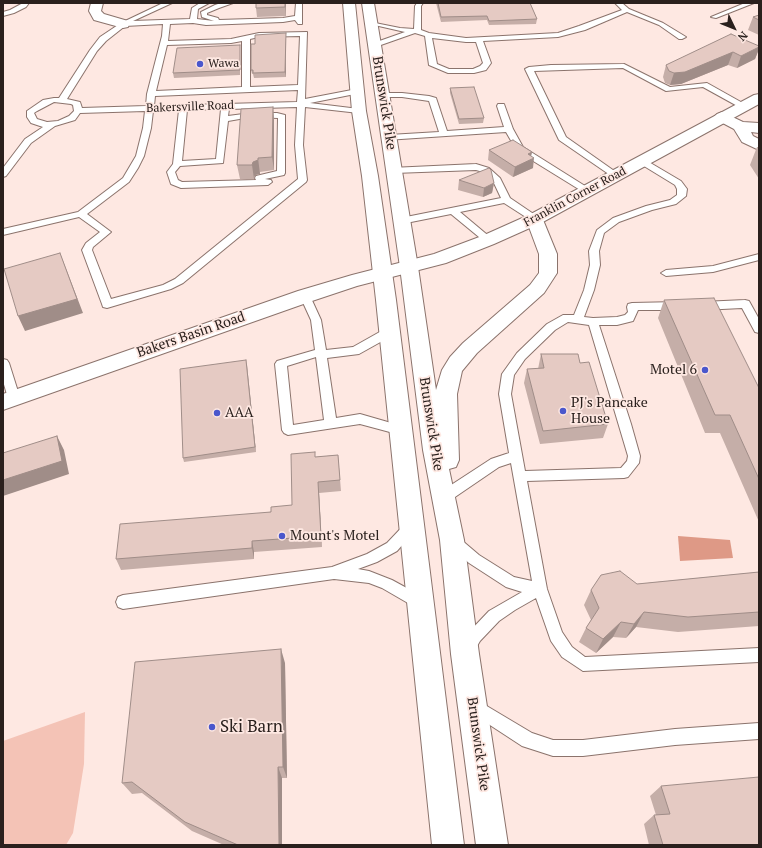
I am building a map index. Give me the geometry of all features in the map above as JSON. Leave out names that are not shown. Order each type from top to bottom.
[{"type":"main road","points":[[97,3],[95,11],[99,17],[123,24]]},
{"type":"main road","name":"Brunswick Pike","points":[[349,3],[359,111],[370,176],[390,332],[448,845]]},
{"type":"main road","name":"Brunswick Pike","points":[[368,3],[409,267],[434,450],[452,540],[464,654],[492,845]]},
{"type":"main road","name":"Franklin Corner Road","points":[[382,274],[440,259],[535,219],[759,98]]},
{"type":"main road","points":[[722,118],[740,126],[759,128]]},
{"type":"main road","points":[[740,126],[747,139],[759,145]]},
{"type":"main road","points":[[452,540],[446,394],[449,379],[454,366],[463,355],[530,296],[546,277],[549,268],[548,254],[535,219]]},
{"type":"main road","name":"Bakers Basin Road","points":[[8,400],[305,296],[382,274]]},
{"type":"lane","points":[[3,12],[14,3]]},
{"type":"lane","points":[[3,12],[13,9],[22,3]]},
{"type":"lane","points":[[3,12],[12,12],[24,6],[26,3]]},
{"type":"lane","points":[[62,100],[94,50],[103,39],[123,24],[142,14],[169,3]]},
{"type":"lane","points":[[193,21],[195,8],[206,3]]},
{"type":"lane","points":[[230,3],[217,6],[204,12],[204,16],[211,19],[298,17]]},
{"type":"lane","points":[[81,214],[106,232],[89,245],[87,250],[107,304],[168,286],[189,273],[303,180],[299,145],[304,34],[298,17],[299,3]]},
{"type":"lane","points":[[418,31],[418,6],[420,3]]},
{"type":"lane","points":[[618,3],[627,10],[661,24],[682,37]]},
{"type":"lane","points":[[714,17],[751,3]]},
{"type":"lane","points":[[372,23],[400,30],[418,31],[428,35],[466,40],[558,35],[582,28],[627,10]]},
{"type":"lane","points":[[123,24],[193,21],[206,24],[275,20],[298,17]]},
{"type":"lane","points":[[3,232],[81,214],[126,180],[140,156],[150,108],[151,94],[164,43],[167,23]]},
{"type":"lane","points":[[375,44],[418,31]]},
{"type":"lane","points":[[164,43],[231,41],[246,37],[304,34]]},
{"type":"lane","points":[[428,35],[433,65],[448,71],[474,71],[483,68],[487,63],[479,39]]},
{"type":"lane","points":[[246,37],[246,89]]},
{"type":"lane","points":[[616,175],[562,138],[528,69],[551,66],[624,66],[669,89],[704,85],[744,106]]},
{"type":"lane","points":[[151,94],[302,87]]},
{"type":"lane","points":[[302,104],[311,99],[357,91]]},
{"type":"lane","points":[[382,95],[402,95],[429,98],[433,100],[444,134]]},
{"type":"lane","points":[[28,141],[31,117],[30,113],[39,105],[46,102],[62,100],[77,104],[78,111],[67,121],[53,124],[39,123],[34,121],[31,117]]},
{"type":"lane","points":[[302,104],[359,111]]},
{"type":"lane","name":"Bakersville Road","points":[[78,111],[302,104]]},
{"type":"lane","points":[[178,164],[220,161],[225,106]]},
{"type":"lane","points":[[501,106],[509,130],[520,148],[588,191]]},
{"type":"lane","points":[[174,182],[171,172],[178,164],[183,107]]},
{"type":"lane","points":[[174,182],[181,185],[192,186],[272,181],[278,179],[281,173],[282,117],[277,115],[251,115],[224,119]]},
{"type":"lane","points":[[3,174],[28,141],[53,124]]},
{"type":"lane","points":[[389,138],[509,130]]},
{"type":"lane","points":[[578,319],[589,290],[595,265],[594,251],[600,232],[616,220],[648,208],[673,202],[681,196],[682,189],[678,183],[642,161]]},
{"type":"lane","points":[[394,170],[476,167],[486,170],[498,180],[506,200],[535,219]]},
{"type":"lane","points":[[259,178],[281,173]]},
{"type":"lane","points":[[174,182],[220,179]]},
{"type":"lane","points":[[402,221],[506,200]]},
{"type":"lane","points":[[453,211],[488,240]]},
{"type":"lane","points":[[666,273],[713,269],[759,257]]},
{"type":"lane","points":[[305,296],[316,320],[331,424]]},
{"type":"lane","points":[[759,329],[745,304],[632,307],[633,312],[629,318],[617,321],[593,322],[567,318],[551,327],[520,356],[508,374],[505,394],[540,589],[556,636],[566,652],[583,664],[759,655]]},
{"type":"lane","points":[[520,476],[624,473],[633,463],[634,456],[625,424],[593,322]]},
{"type":"lane","points":[[390,332],[355,351],[320,353],[281,364],[288,430],[360,419],[401,430]]},
{"type":"lane","points":[[3,363],[8,400]]},
{"type":"lane","points":[[450,494],[495,463],[516,456]]},
{"type":"lane","points":[[123,602],[332,573],[372,558],[392,547],[412,526]]},
{"type":"lane","points":[[452,540],[474,559],[511,583],[540,589]]},
{"type":"lane","points":[[332,573],[369,577],[387,584],[421,603]]},
{"type":"lane","points":[[464,654],[475,636],[494,616],[510,605],[540,589]]},
{"type":"lane","points":[[472,706],[528,740],[553,748],[582,748],[759,731]]},
{"type":"shaded area","points":[[678,536],[730,540],[733,558],[680,561]]},
{"type":"shaded area","points":[[85,712],[84,764],[73,833],[66,845],[3,845],[3,741]]},
{"type":"building","points":[[256,3],[285,3],[285,7],[256,8]]},
{"type":"building","points":[[438,3],[530,3],[537,19],[489,21],[487,16],[441,17]]},
{"type":"building","points":[[759,15],[759,20],[753,17]]},
{"type":"building","name":"Wawa","points":[[286,33],[285,72],[253,73],[253,70],[251,70],[251,44],[255,44],[255,35]]},
{"type":"building","points":[[731,34],[759,47],[741,56],[733,52],[685,72],[674,73],[669,71],[666,65]]},
{"type":"building","points":[[240,45],[240,70],[173,73],[177,48]]},
{"type":"building","points":[[474,87],[484,118],[459,119],[450,88]]},
{"type":"building","points":[[273,107],[272,157],[258,158],[258,160],[253,162],[252,165],[237,165],[241,109]]},
{"type":"building","points":[[513,140],[532,152],[528,154],[534,158],[515,167],[489,150]]},
{"type":"building","points":[[489,168],[491,170],[494,183],[484,188],[459,180]]},
{"type":"building","points":[[60,253],[77,299],[18,316],[4,269]]},
{"type":"building","points":[[714,298],[759,388],[759,479],[730,415],[715,415],[664,300]]},
{"type":"building","name":"PJ's Pancake House","points":[[541,354],[578,354],[580,363],[589,362],[608,424],[543,431],[527,369],[544,368]]},
{"type":"building","name":"AAA","points":[[246,360],[255,447],[183,458],[180,369]]},
{"type":"building","points":[[57,436],[62,461],[3,480],[3,453]]},
{"type":"building","points":[[315,452],[315,457],[338,455],[340,480],[318,482],[321,536],[252,541],[252,548],[116,559],[120,524],[271,512],[271,507],[292,505],[291,454]]},
{"type":"building","points":[[620,571],[637,584],[759,572],[759,612],[688,617],[644,612],[634,624],[621,622],[603,639],[586,628],[599,608],[591,590],[601,575]]},
{"type":"building","name":"Ski Barn","points":[[281,649],[283,767],[278,767],[279,845],[238,845],[185,822],[132,782],[122,783],[135,662]]},
{"type":"building","points":[[759,777],[759,845],[663,845],[654,815],[670,814],[661,786]]},
{"type":"place","name":"Wawa","points":[[200,64]]},
{"type":"place","name":"Motel 6","points":[[705,370]]},
{"type":"place","name":"PJ's Pancake House","points":[[563,411]]},
{"type":"place","name":"AAA","points":[[217,413]]},
{"type":"place","name":"Mount's Motel","points":[[282,536]]},
{"type":"place","name":"Ski Barn","points":[[212,727]]}]
